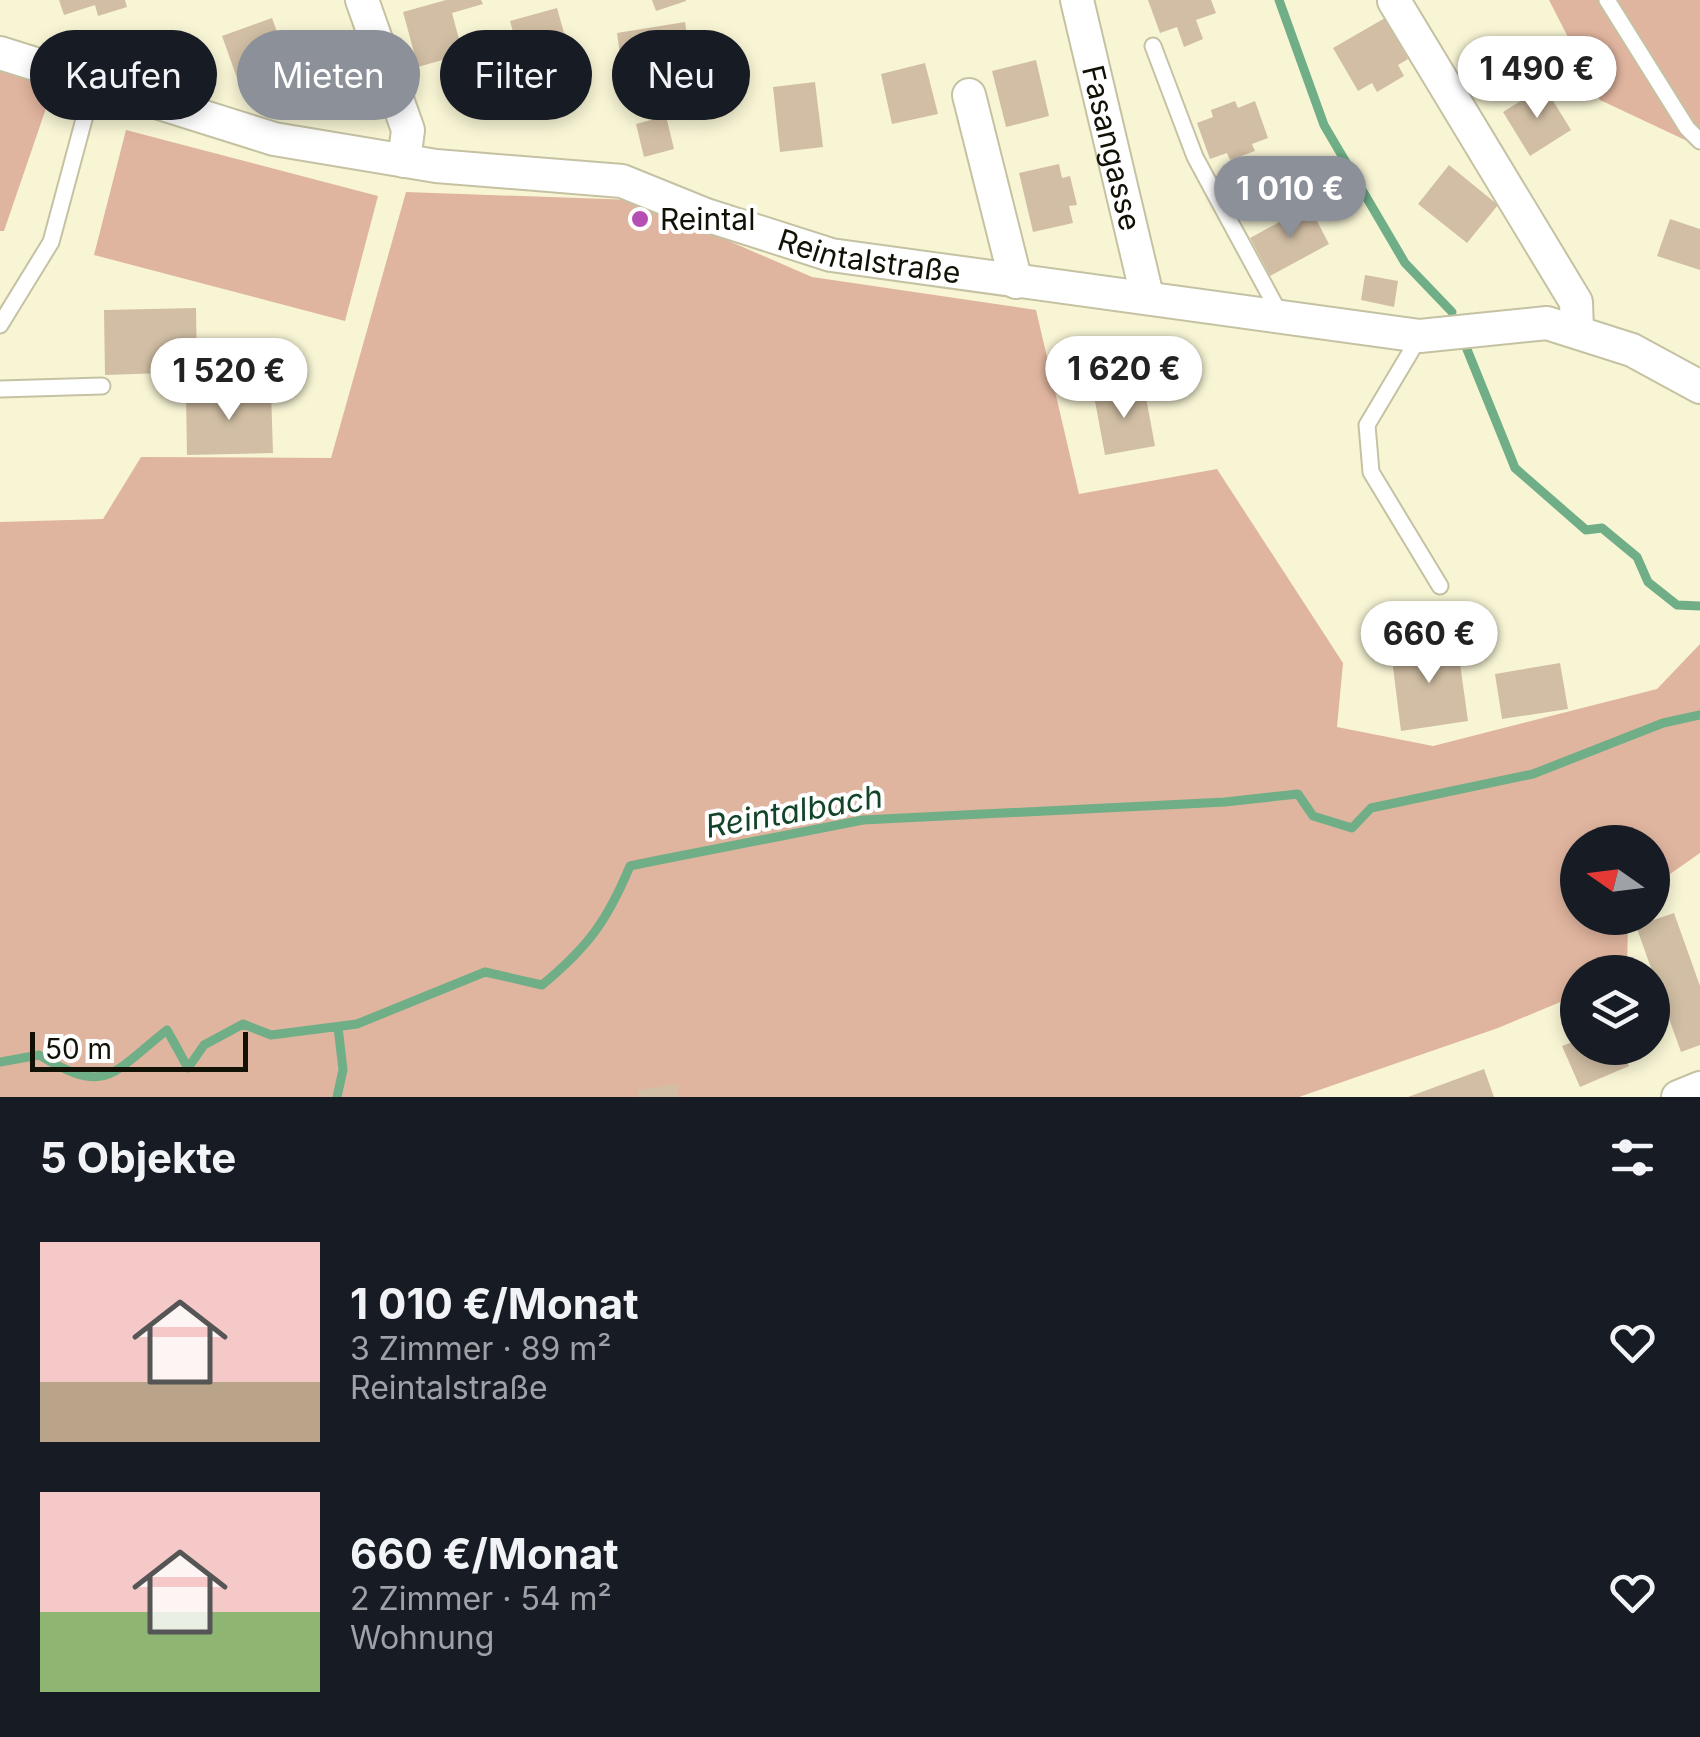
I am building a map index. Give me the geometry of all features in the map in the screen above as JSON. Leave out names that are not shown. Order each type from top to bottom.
[{"type":"street","points":[[362,0],[408,130],[404,160]]},
{"type":"street","name":"Fasangasse","points":[[1077,0],[1148,296]]},
{"type":"street","points":[[1394,1],[1501,171],[1576,302],[1577,329]]},
{"type":"street","name":"Reintalstraße","points":[[0,53],[30,62]]},
{"type":"street","points":[[970,95],[1016,282]]},
{"type":"street","name":"Reintalstraße","points":[[214,120],[274,139],[404,160],[622,181],[706,215],[818,252],[1420,336],[1546,323],[1577,329],[1632,350],[1700,388]]},
{"type":"street","points":[[1678,1097],[1700,1088]]},
{"type":"lane","points":[[1606,0],[1687,128],[1700,141]]},
{"type":"lane","points":[[1153,46],[1195,157],[1281,316]]},
{"type":"lane","points":[[0,325],[52,242],[84,120]]},
{"type":"lane","points":[[1420,336],[1367,425],[1372,472],[1440,586]]},
{"type":"lane","points":[[0,389],[102,386]]},
{"type":"shaded area","points":[[1549,0],[1700,0],[1700,147],[1600,100]]},
{"type":"shaded area","points":[[0,69],[30,78],[30,120],[42,120],[4,231],[0,231]]},
{"type":"shaded area","points":[[126,130],[378,196],[345,321],[94,255]]},
{"type":"shaded area","points":[[406,192],[634,200],[812,277],[1036,310],[1079,494],[1217,469],[1343,663],[1337,727],[1433,746],[1657,689],[1700,644],[1700,853],[1670,874],[1670,825],[1560,825],[1560,935],[1628,935],[1627,955],[1560,955],[1560,1002],[1498,1028],[1299,1097],[0,1097],[0,522],[103,519],[141,457],[331,458]]},
{"type":"building","points":[[59,0],[125,0],[127,7],[98,16],[95,5],[64,15]]},
{"type":"building","points":[[446,0],[481,0],[483,4],[452,13],[457,30],[440,30],[440,61],[420,66],[420,30],[408,30],[403,12]]},
{"type":"building","points":[[652,0],[686,0],[686,1],[656,11]]},
{"type":"building","points":[[1148,0],[1211,0],[1216,13],[1196,20],[1203,39],[1184,47],[1177,27],[1160,33]]},
{"type":"building","points":[[557,8],[563,30],[513,30],[510,21]]},
{"type":"building","points":[[272,18],[276,30],[239,30]]},
{"type":"building","points":[[1385,18],[1408,59],[1398,65],[1404,76],[1377,92],[1372,83],[1358,91],[1333,48]]},
{"type":"building","points":[[685,22],[686,30],[636,30]]},
{"type":"building","points":[[237,31],[237,78],[222,36]]},
{"type":"building","points":[[1036,60],[1049,116],[1006,127],[992,71]]},
{"type":"building","points":[[925,63],[938,114],[892,124],[881,74]]},
{"type":"building","points":[[815,82],[823,147],[780,152],[773,87]]},
{"type":"building","points":[[1544,86],[1571,130],[1530,156],[1503,112]]},
{"type":"building","points":[[1235,101],[1238,108],[1255,101],[1268,138],[1252,144],[1255,151],[1230,160],[1227,153],[1210,159],[1197,123],[1213,117],[1211,110]]},
{"type":"building","points":[[667,120],[674,149],[644,157],[636,124]]},
{"type":"building","points":[[1059,164],[1062,178],[1070,176],[1077,205],[1069,206],[1073,223],[1033,232],[1019,173]]},
{"type":"building","points":[[1449,165],[1498,205],[1467,243],[1418,204]]},
{"type":"building","points":[[1309,206],[1329,244],[1270,276],[1250,238]]},
{"type":"building","name":"Reintal","points":[[633,207],[654,215],[647,232],[626,223]]},
{"type":"building","points":[[1670,219],[1700,229],[1700,270],[1657,256]]},
{"type":"building","points":[[1365,275],[1398,281],[1394,307],[1361,300]]},
{"type":"building","points":[[196,308],[197,372],[105,375],[104,310]]},
{"type":"building","points":[[1144,387],[1155,446],[1105,455],[1094,396]]},
{"type":"building","points":[[271,390],[273,453],[187,455],[186,392]]},
{"type":"building","points":[[1457,642],[1468,721],[1401,731],[1391,651]]},
{"type":"building","points":[[1560,663],[1568,709],[1502,719],[1495,674]]},
{"type":"building","points":[[1674,913],[1700,986],[1700,1045],[1681,1052],[1670,1021],[1670,955],[1646,955],[1639,935],[1670,935],[1670,914]]},
{"type":"building","points":[[1570,1065],[1629,1066],[1580,1087]]},
{"type":"building","points":[[1484,1069],[1494,1097],[1408,1097]]},
{"type":"building","points":[[677,1084],[678,1097],[638,1097],[637,1090]]},
{"type":"waterway","points":[[1279,0],[1324,125],[1405,263],[1452,312]]},
{"type":"waterway","points":[[1464,342],[1515,468],[1586,530],[1602,528],[1637,557],[1648,582],[1677,605],[1700,606]]},
{"type":"waterway","name":"Reintalbach","points":[[0,1062],[39,1055],[62,1068],[95,1077],[120,1068],[167,1030],[188,1068],[204,1045],[243,1024],[271,1035],[357,1024],[485,972],[542,985],[595,932],[630,866],[654,861],[863,820],[1225,802],[1298,794],[1313,816],[1352,828],[1371,808],[1533,774],[1663,723],[1700,715]]},
{"type":"waterway","points":[[337,1097],[343,1070],[338,1027]]},
{"type":"place","name":"Reintal","points":[[640,219]]}]
